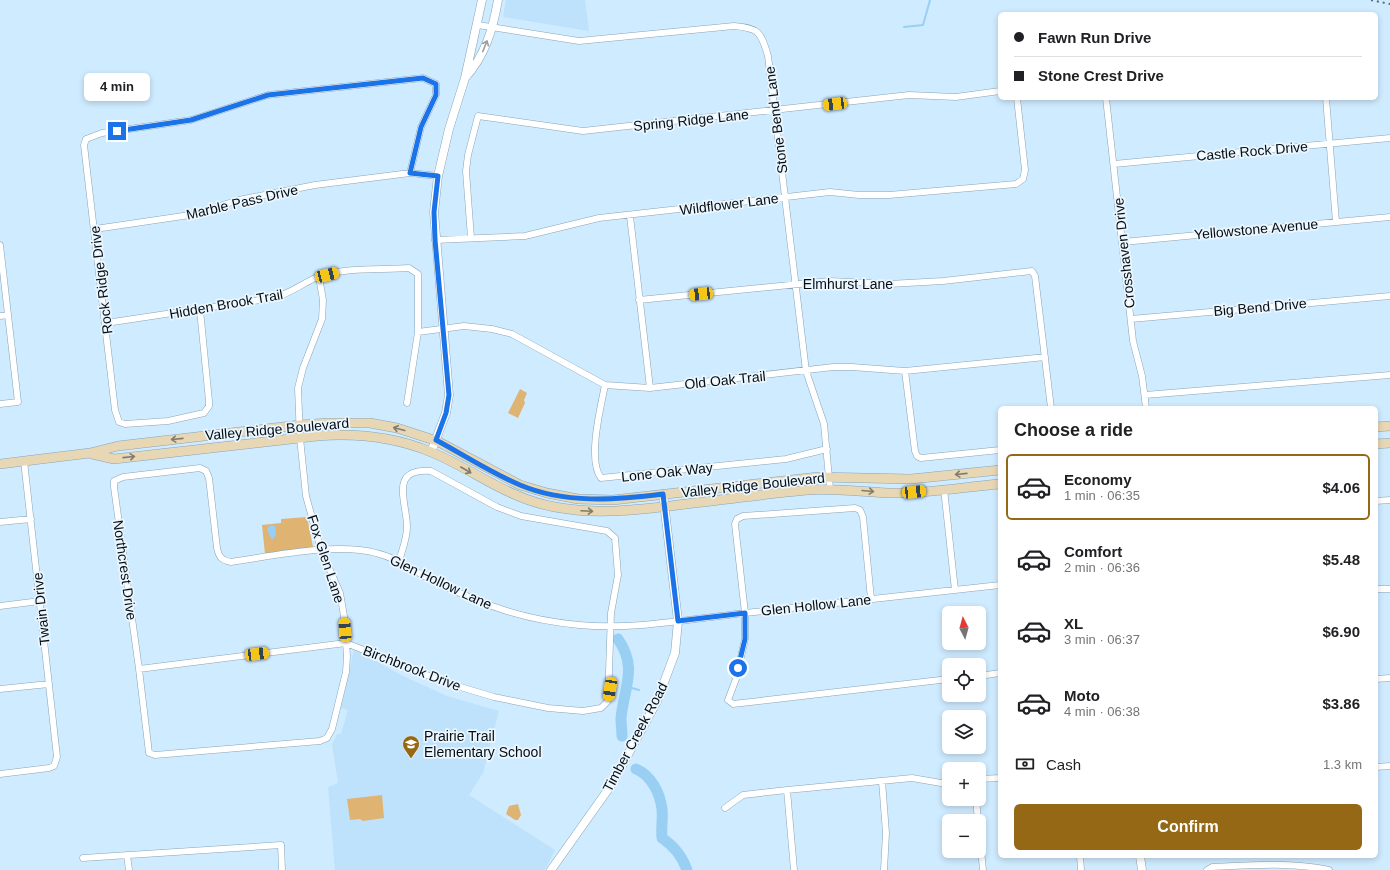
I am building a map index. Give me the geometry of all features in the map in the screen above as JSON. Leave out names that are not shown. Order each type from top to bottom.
[{"type":"main road","name":"Valley Ridge Boulevard","points":[[0,464],[90,453],[118,446],[300,425],[370,423],[397,428],[436,440],[520,485],[546,493],[578,498],[613,500],[784,480],[829,477],[911,480],[998,470]]},
{"type":"main road","points":[[1378,427],[1390,426]]},
{"type":"main road","name":"Valley Ridge Boulevard","points":[[90,453],[114,459],[300,438],[336,435],[368,437],[402,442],[431,452],[511,494],[555,507],[586,511],[620,511],[665,507],[830,489],[888,493],[998,484]]},
{"type":"main road","points":[[1378,444],[1390,443]]},
{"type":"street","points":[[431,452],[446,413],[449,395],[435,240],[434,212],[438,176],[451,122],[465,78],[470,49],[478,25],[482,0]]},
{"type":"street","points":[[465,78],[476,65],[493,27],[498,0]]},
{"type":"street","name":"Stone Bend Lane","points":[[478,25],[579,41],[734,26],[757,30],[762,37],[768,56],[776,110],[794,284],[806,371],[822,415],[827,449],[830,489]]},
{"type":"street","name":"Rock Ridge Drive","points":[[200,310],[209,401],[209,406],[204,413],[168,421],[125,424],[119,422],[115,410],[84,145],[86,139],[102,133],[191,120],[268,95],[423,78],[436,84],[436,95],[421,127],[410,173]]},
{"type":"street","name":"Spring Ridge Lane","points":[[471,238],[466,171],[468,155],[478,116],[583,131],[909,95],[956,97],[998,91]]},
{"type":"street","name":"Wildflower Lane","points":[[435,240],[525,236],[599,218],[630,216],[830,192],[860,196],[890,195],[1016,184],[1023,179],[1025,170],[1017,100]]},
{"type":"street","name":"Crosshaven Drive","points":[[1106,100],[1133,341],[1139,360],[1146,406]]},
{"type":"street","points":[[1326,100],[1336,222]]},
{"type":"street","name":"Castle Rock Drive","points":[[1114,164],[1390,138]]},
{"type":"street","name":"Marble Pass Drive","points":[[95,229],[190,215],[239,200],[277,192],[410,173],[438,176]]},
{"type":"street","points":[[630,216],[650,388]]},
{"type":"street","name":"Yellowstone Avenue","points":[[1123,242],[1390,217]]},
{"type":"street","points":[[0,245],[18,402],[0,404]]},
{"type":"street","name":"Hidden Brook Trail","points":[[106,323],[200,310],[284,295],[319,277],[336,272],[361,270],[413,270],[418,274],[418,332]]},
{"type":"street","name":"Elmhurst Lane","points":[[639,300],[830,281],[889,284],[1032,271],[1035,276],[1045,357]]},
{"type":"street","name":"Fox Glen Lane","points":[[148,753],[155,755],[320,741],[327,738],[332,729],[346,672],[346,643],[340,593],[321,550],[306,496],[300,438],[298,388],[303,368],[322,319],[323,300],[319,277]]},
{"type":"street","name":"Big Bend Drive","points":[[1131,319],[1390,296]]},
{"type":"street","points":[[0,316],[8,315]]},
{"type":"street","name":"Old Oak Trail","points":[[418,332],[475,326],[512,334],[605,385],[650,388],[833,367],[905,371],[1045,357]]},
{"type":"street","points":[[407,403],[418,332]]},
{"type":"street","points":[[1045,357],[1051,406]]},
{"type":"street","points":[[905,371],[915,451],[917,456],[921,458],[998,450]]},
{"type":"street","points":[[1145,396],[1390,375]]},
{"type":"street","name":"Lone Oak Way","points":[[605,385],[595,433],[596,468],[601,478],[786,459],[827,449]]},
{"type":"street","name":"Twain Drive","points":[[0,774],[49,768],[54,766],[57,757],[24,461]]},
{"type":"street","name":"Northcrest Drive","points":[[148,753],[139,669],[114,481],[123,477],[200,468],[206,471],[209,478],[212,507]]},
{"type":"street","name":"Birchbrook Drive","points":[[139,669],[346,643],[447,683],[494,697],[548,708],[583,711],[601,708],[608,701],[611,613],[618,575],[616,542],[612,534],[607,531],[521,516],[497,508],[431,471],[412,472],[404,480],[402,496],[407,527],[399,561]]},
{"type":"street","points":[[944,489],[955,590]]},
{"type":"street","name":"Timber Creek Road","points":[[551,870],[568,843],[606,794],[657,701],[675,653],[678,621],[663,494]]},
{"type":"street","points":[[1378,501],[1390,500]]},
{"type":"street","name":"Glen Hollow Lane","points":[[212,507],[216,548],[218,555],[222,560],[231,562],[343,548],[376,552],[399,561],[447,588],[487,605],[519,616],[580,625],[611,626],[678,621],[998,584]]},
{"type":"street","points":[[871,599],[863,517],[860,510],[848,508],[743,516],[737,519],[735,524],[745,613],[745,639],[736,679],[728,698],[730,703],[942,680]]},
{"type":"street","points":[[0,522],[31,519]]},
{"type":"street","points":[[1378,589],[1390,589]]},
{"type":"street","points":[[0,606],[40,601]]},
{"type":"street","points":[[986,675],[998,673]]},
{"type":"street","points":[[1378,679],[1390,678]]},
{"type":"street","points":[[0,690],[49,684]]},
{"type":"street","points":[[1378,767],[1390,766]]},
{"type":"street","points":[[725,808],[743,795],[912,778],[942,783]]},
{"type":"street","points":[[986,779],[998,778]]},
{"type":"street","points":[[882,781],[886,833],[884,870]]},
{"type":"street","points":[[787,790],[794,870]]},
{"type":"street","points":[[84,858],[281,845],[282,870]]},
{"type":"street","points":[[127,855],[129,870]]},
{"type":"street","points":[[982,858],[983,870]]},
{"type":"street","points":[[1080,858],[1081,870]]},
{"type":"street","points":[[1140,858],[1142,870]]},
{"type":"street","points":[[1207,870],[1212,866],[1263,863],[1291,864],[1329,870]]},
{"type":"shaded area","points":[[506,0],[585,0],[589,31],[503,17]]},
{"type":"shaded area","points":[[520,389],[527,393],[524,400],[525,403],[518,418],[508,413]]},
{"type":"shaded area","points":[[307,517],[313,547],[309,549],[265,554],[262,525],[281,523],[281,519]]},
{"type":"shaded area","points":[[272,525],[275,526],[276,535],[272,540],[267,530],[268,527]]},
{"type":"shaded area","name":"Prairie Trail Elementary School","points":[[354,649],[401,675],[447,696],[499,711],[483,773],[469,795],[555,850],[545,870],[335,870],[328,787],[338,783],[332,745],[337,734],[341,734],[348,710],[341,708]]},
{"type":"shaded area","points":[[382,795],[384,818],[363,821],[360,819],[350,820],[347,799]]},
{"type":"shaded area","points":[[518,804],[521,815],[518,820],[515,820],[506,814],[509,806]]},
{"type":"waterway","points":[[904,27],[923,25],[930,0]]},
{"type":"waterway","points":[[618,639],[624,649],[629,669],[621,718],[622,736]]},
{"type":"waterway","points":[[628,687],[639,690]]},
{"type":"waterway","points":[[636,769],[646,776],[654,785],[662,809],[662,838],[677,852],[683,860],[687,870]]},
{"type":"railway","points":[[1371,0],[1390,4]]},
{"type":"place","name":"Prairie Trail Elementary School","points":[[411,759]]},
{"type":"route","points":[[117,131],[191,120],[268,95],[297,90],[423,78],[431,80],[436,84],[436,95],[421,127],[410,173],[438,176],[434,212],[435,240],[449,395],[442,427],[436,440],[520,485],[546,493],[578,498],[613,500],[663,494],[674,575],[678,621],[745,613],[745,639],[738,668]]}]
